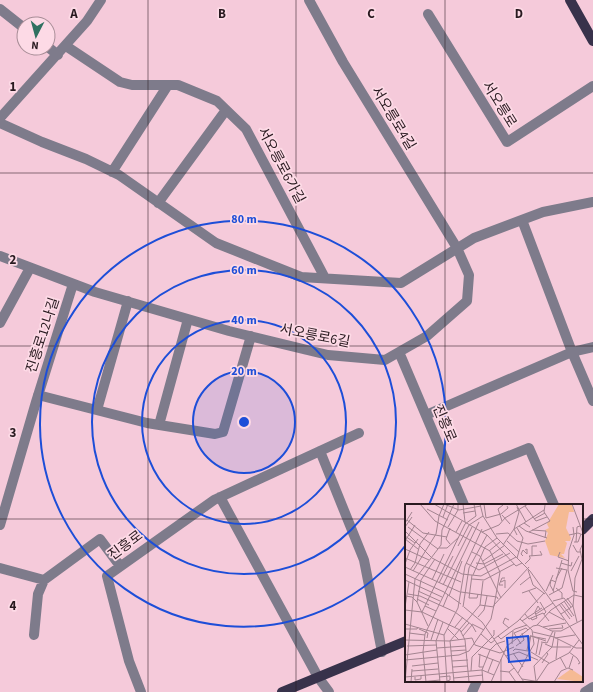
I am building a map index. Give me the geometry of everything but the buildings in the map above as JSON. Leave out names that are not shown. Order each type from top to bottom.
[{"type":"main road","points":[[570,0],[593,41]]},
{"type":"main road","points":[[583,529],[593,519]]},
{"type":"main road","points":[[282,692],[405,641]]},
{"type":"street","points":[[0,118],[87,22],[101,0]]},
{"type":"street","name":"서오릉로4길","points":[[310,0],[343,62],[457,248]]},
{"type":"street","points":[[0,9],[16,22]]},
{"type":"street","name":"서오릉로","points":[[428,14],[507,142],[593,86]]},
{"type":"street","name":"서오릉로6가길","points":[[66,46],[120,82],[132,85],[178,85],[217,101],[246,129],[325,278]]},
{"type":"street","points":[[112,172],[168,85]]},
{"type":"street","points":[[158,203],[226,110]]},
{"type":"street","points":[[0,123],[42,142],[86,159],[112,172],[216,243],[301,277],[401,283],[474,238],[543,212],[593,202]]},
{"type":"street","points":[[522,220],[572,352],[593,401]]},
{"type":"street","name":"서오릉로6길","points":[[0,256],[73,284],[188,319],[328,355],[385,360],[427,336],[467,301],[469,275],[457,248]]},
{"type":"street","points":[[0,323],[30,268]]},
{"type":"street","name":"진흥로12나길","points":[[0,525],[38,395],[73,284]]},
{"type":"street","points":[[97,410],[128,301]]},
{"type":"street","points":[[159,425],[188,319]]},
{"type":"street","name":"진흥로12나길","points":[[38,395],[159,425],[215,434],[223,432],[251,336]]},
{"type":"street","points":[[426,415],[572,352],[593,347]]},
{"type":"street","name":"진흥로","points":[[399,352],[464,504]]},
{"type":"street","name":"진흥로","points":[[141,692],[129,661],[107,576],[160,536],[220,497],[359,434]]},
{"type":"street","points":[[453,478],[529,448],[554,504]]},
{"type":"street","points":[[320,451],[364,560],[382,652]]},
{"type":"street","points":[[220,497],[318,677],[329,692]]},
{"type":"street","points":[[34,635],[38,594],[44,580],[100,539],[120,566]]},
{"type":"street","points":[[0,568],[44,580]]},
{"type":"street","points":[[472,692],[477,682]]},
{"type":"street","points":[[584,692],[593,687]]}]
